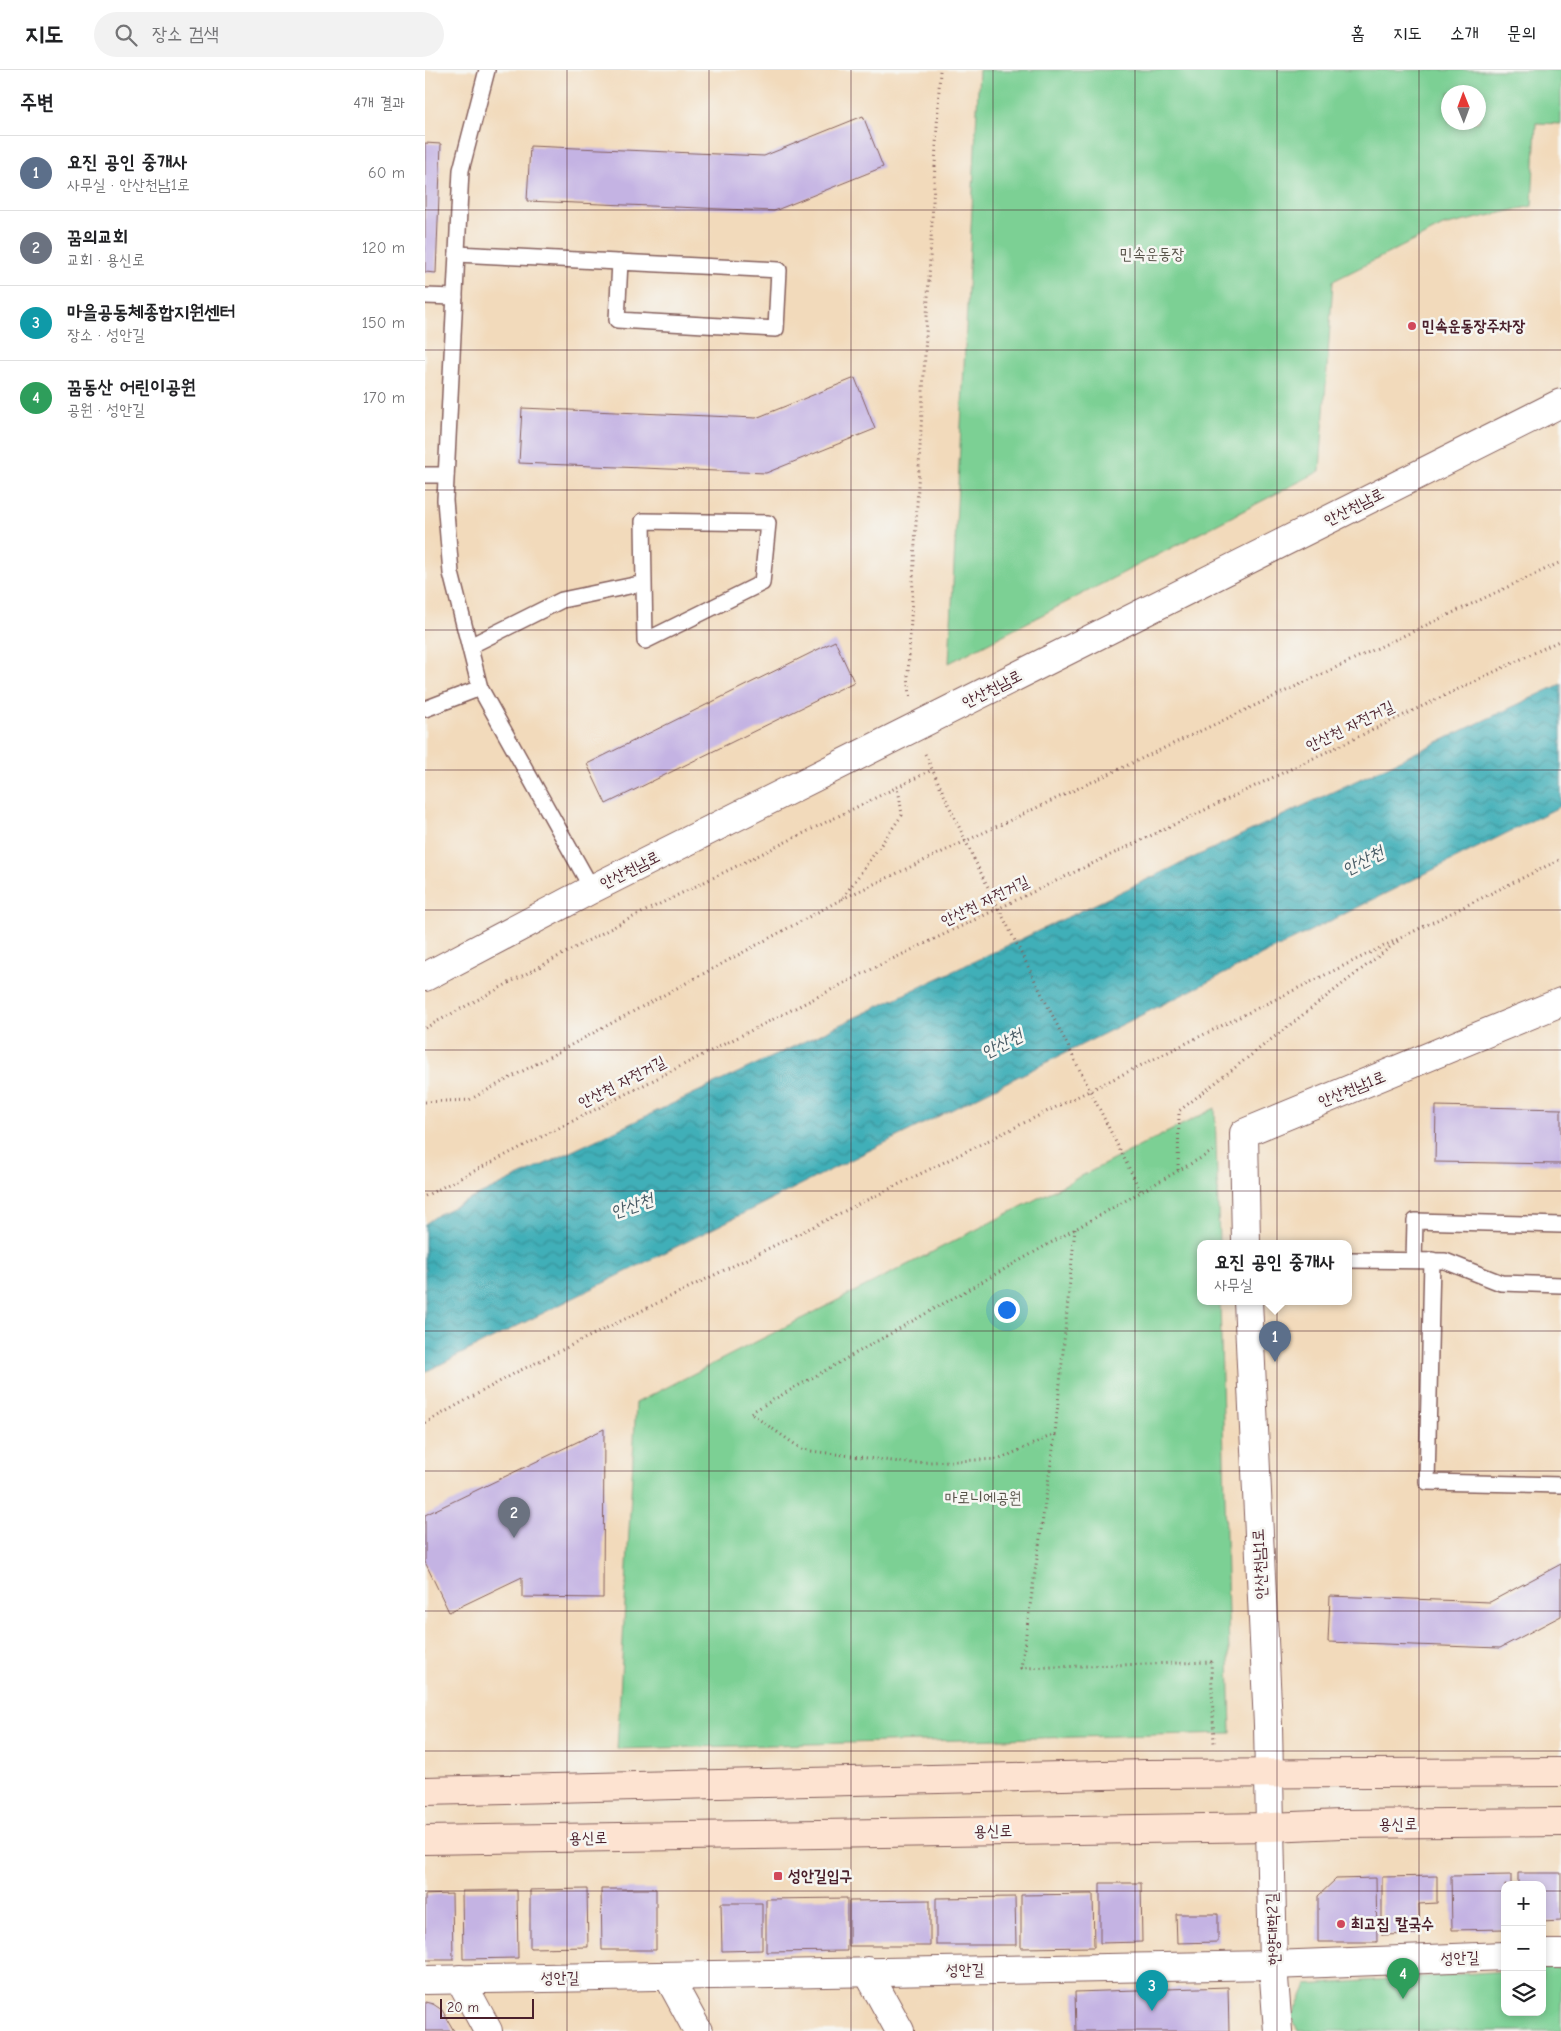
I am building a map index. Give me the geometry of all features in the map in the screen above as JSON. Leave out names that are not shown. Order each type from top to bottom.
[{"type":"main road","points":[[425,1790],[1215,1774],[1561,1772]]},
{"type":"main road","name":"용신로","points":[[425,1840],[1561,1822]]},
{"type":"street","name":"안산천남로","points":[[425,977],[592,889],[1561,403]]},
{"type":"street","name":"안산천남1로","points":[[1244,1133],[1561,1002]]},
{"type":"street","points":[[1244,1133],[1246,1240]]},
{"type":"street","name":"안산천남1로","points":[[1248,1305],[1270,1827]]},
{"type":"street","name":"한양대학2길","points":[[1270,1827],[1273,1965],[1278,2031]]},
{"type":"street","points":[[1546,1954],[1561,1954]]},
{"type":"street","name":"성안길","points":[[425,1980],[1273,1965],[1501,1956]]},
{"type":"street","points":[[867,1971],[900,2031]]},
{"type":"street","points":[[668,1976],[698,2031]]},
{"type":"street","points":[[460,1979],[488,2031]]},
{"type":"lane","points":[[487,70],[461,170],[445,500],[451,573],[481,688],[592,889]]},
{"type":"lane","points":[[457,254],[620,262],[779,270],[776,329],[617,320],[620,262]]},
{"type":"lane","points":[[425,296],[455,297]]},
{"type":"lane","points":[[425,475],[446,476]]},
{"type":"lane","points":[[643,522],[768,523],[762,583],[645,641],[644,583],[643,522]]},
{"type":"lane","points":[[470,646],[562,600],[644,583]]},
{"type":"lane","points":[[425,709],[481,688]]},
{"type":"lane","points":[[1414,1260],[1415,1221],[1561,1225]]},
{"type":"lane","points":[[1352,1260],[1445,1261],[1501,1283],[1561,1285]]},
{"type":"lane","points":[[1432,1260],[1427,1482],[1561,1485]]},
{"type":"path","points":[[940,70],[908,676],[913,728],[974,859],[1141,1192]]},
{"type":"path","points":[[425,1102],[469,1100],[842,899],[1561,562]]},
{"type":"path","name":"안산천 자전거길","points":[[425,1196],[882,964],[1561,640]]},
{"type":"path","points":[[425,1028],[621,923],[932,770]]},
{"type":"path","points":[[842,899],[902,815],[898,787]]},
{"type":"path","points":[[425,1424],[526,1368],[1561,859]]},
{"type":"path","points":[[1178,1171],[1179,1111],[1404,936]]},
{"type":"path","points":[[1055,1434],[1000,1460],[908,1463],[803,1450],[749,1413],[1244,1133]]},
{"type":"path","points":[[1075,1229],[1055,1434],[1021,1668],[1211,1662],[1215,1774]]},
{"type":"green space","name":"민속운동장","points":[[979,70],[1561,70],[1561,124],[1536,123],[1532,206],[1443,226],[1333,281],[1320,471],[949,663]]},
{"type":"green space","name":"마로니에공원","points":[[1215,1108],[1219,1240],[1197,1240],[1197,1305],[1220,1305],[1231,1733],[617,1749],[636,1403]]},
{"type":"green space","points":[[1561,1967],[1561,2031],[1298,2031],[1292,2018],[1307,1985],[1501,1971],[1501,2016],[1546,2016],[1546,1968]]},
{"type":"water","name":"안산천","points":[[1561,684],[1561,806],[425,1372],[425,1224],[439,1214]]},
{"type":"building","points":[[863,116],[883,167],[774,211],[527,201],[530,146],[764,156]]},
{"type":"building","points":[[425,143],[441,144],[436,273],[425,272]]},
{"type":"building","points":[[855,378],[875,429],[766,473],[519,463],[522,408],[756,418]]},
{"type":"building","points":[[835,641],[854,682],[606,804],[587,764]]},
{"type":"building","points":[[1436,1106],[1561,1109],[1561,1164],[1435,1162]]},
{"type":"building","points":[[604,1429],[603,1598],[522,1597],[522,1577],[449,1612],[425,1562],[425,1515]]},
{"type":"building","points":[[1561,1564],[1561,1616],[1500,1648],[1328,1642],[1330,1596],[1490,1602]]},
{"type":"building","points":[[1518,1873],[1561,1873],[1561,1921],[1546,1922],[1546,1881],[1518,1881]]},
{"type":"building","points":[[1511,1875],[1511,1881],[1501,1881],[1501,1929],[1452,1930],[1451,1876]]},
{"type":"building","points":[[1437,1876],[1437,1903],[1419,1904],[1420,1934],[1382,1935],[1382,1877]]},
{"type":"building","points":[[1376,1878],[1377,1942],[1318,1942],[1318,1896],[1336,1879]]},
{"type":"building","points":[[1100,1883],[1141,1883],[1142,1942],[1100,1943]]},
{"type":"building","points":[[587,1889],[588,1947],[530,1948],[530,1890]]},
{"type":"building","points":[[601,1889],[656,1889],[656,1950],[602,1950]]},
{"type":"building","points":[[517,1890],[518,1958],[463,1959],[462,1891]]},
{"type":"building","points":[[452,1894],[453,1960],[425,1960],[425,1895]]},
{"type":"building","points":[[1093,1894],[1094,1947],[1021,1948],[1021,1895]]},
{"type":"building","points":[[1015,1897],[1016,1945],[936,1945],[936,1898]]},
{"type":"building","points":[[847,1898],[847,1951],[766,1952],[766,1899]]},
{"type":"building","points":[[930,1900],[930,1946],[849,1946],[849,1901]]},
{"type":"building","points":[[721,1903],[762,1903],[762,1950],[722,1951]]},
{"type":"building","points":[[1176,1914],[1218,1914],[1218,1942],[1177,1943]]},
{"type":"building","points":[[1228,1987],[1229,2031],[1076,2031],[1075,1992]]},
{"type":"building","points":[[425,2002],[433,2004],[442,2010],[454,2031],[425,2031]]},
{"type":"place","name":"민속운동장주차장","points":[[1412,326]]},
{"type":"place","name":"요진 공인 중개사","points":[[1275,1362]]},
{"type":"place","name":"꿈의교회","points":[[514,1538]]},
{"type":"place","name":"성안길입구","points":[[778,1876]]},
{"type":"place","name":"최고집 칼국수","points":[[1341,1924]]},
{"type":"place","name":"꿈동산 어린이공원","points":[[1403,1999]]},
{"type":"place","name":"마을공동체종합지원센터","points":[[1152,2011]]}]
